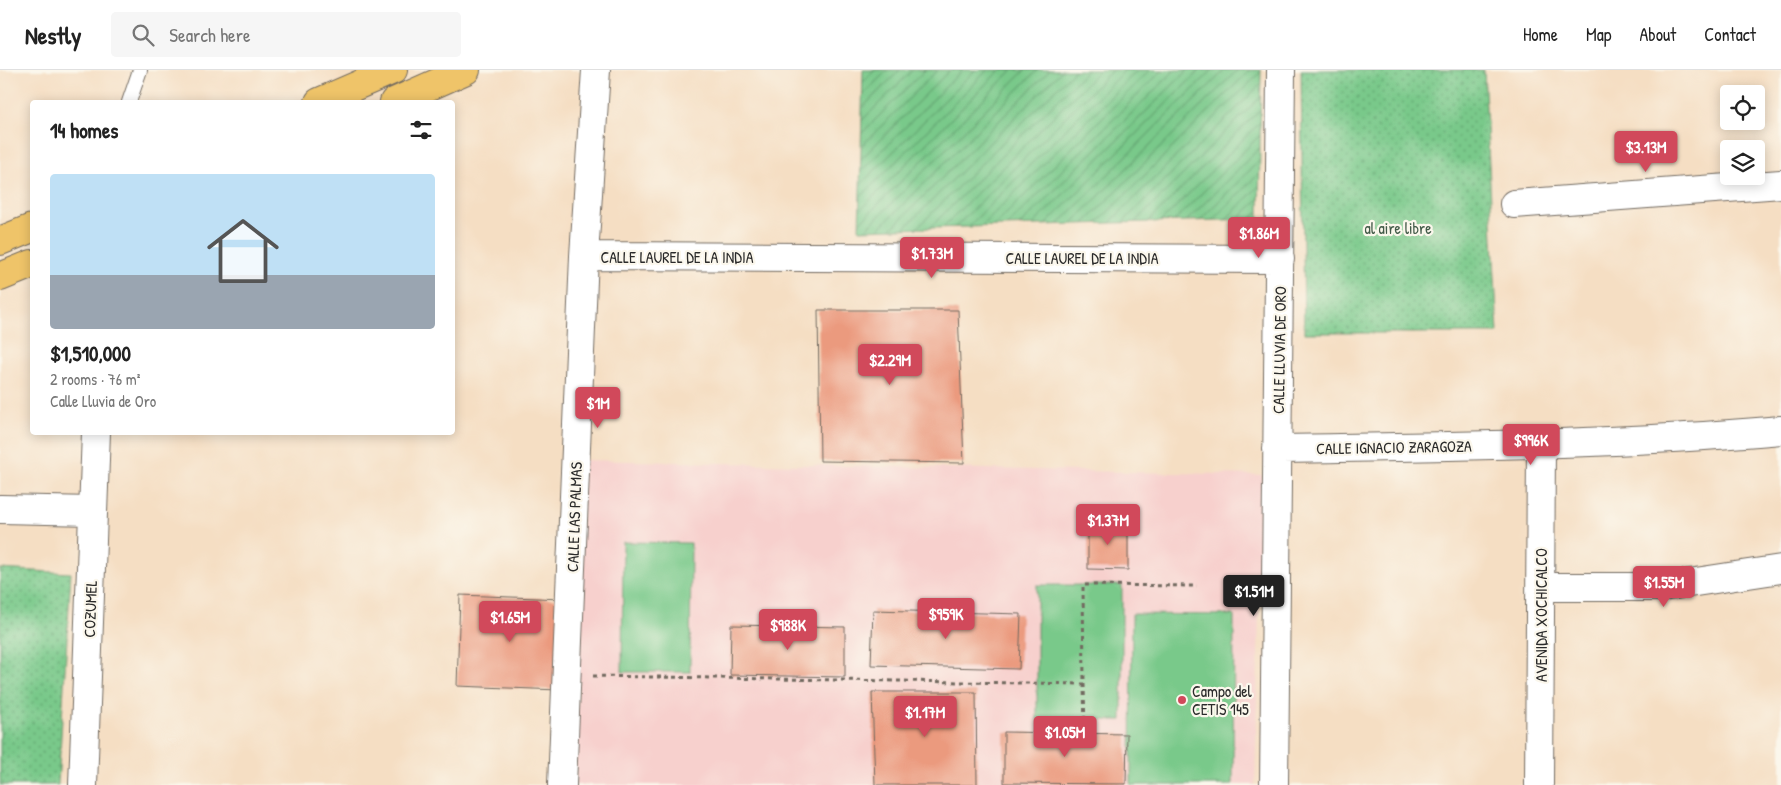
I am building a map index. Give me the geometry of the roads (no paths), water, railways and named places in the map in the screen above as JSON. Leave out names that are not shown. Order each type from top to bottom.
[{"type":"main road","points":[[324,100],[393,70]]},
{"type":"main road","points":[[398,100],[466,70]]},
{"type":"main road","points":[[0,241],[30,229]]},
{"type":"main road","points":[[0,277],[30,265]]},
{"type":"street","name":"CALLE LAS PALMAS","points":[[562,785],[584,256],[596,70]]},
{"type":"street","name":"CALLE LLUVIA DE ORO","points":[[1274,785],[1281,70]]},
{"type":"street","points":[[1514,204],[1781,184]]},
{"type":"street","name":"CALLE LAUREL DE LA INDIA","points":[[584,256],[1280,259]]},
{"type":"street","name":"CALLE IGNACIO ZARAGOZA","points":[[1277,449],[1542,445],[1711,436],[1781,430]]},
{"type":"street","name":"COZUMEL","points":[[83,785],[96,435]]},
{"type":"street","name":"AVENIDA XOCHICALCO","points":[[1539,785],[1542,445]]},
{"type":"street","points":[[0,509],[93,511]]},
{"type":"street","points":[[1541,587],[1663,587],[1781,569]]},
{"type":"lane","points":[[130,100],[140,70]]},
{"type":"place","name":"Campo del CETIS 145","points":[[1182,700]]},
{"type":"park label","name":"al aire libre","points":[[1398,228]]}]
